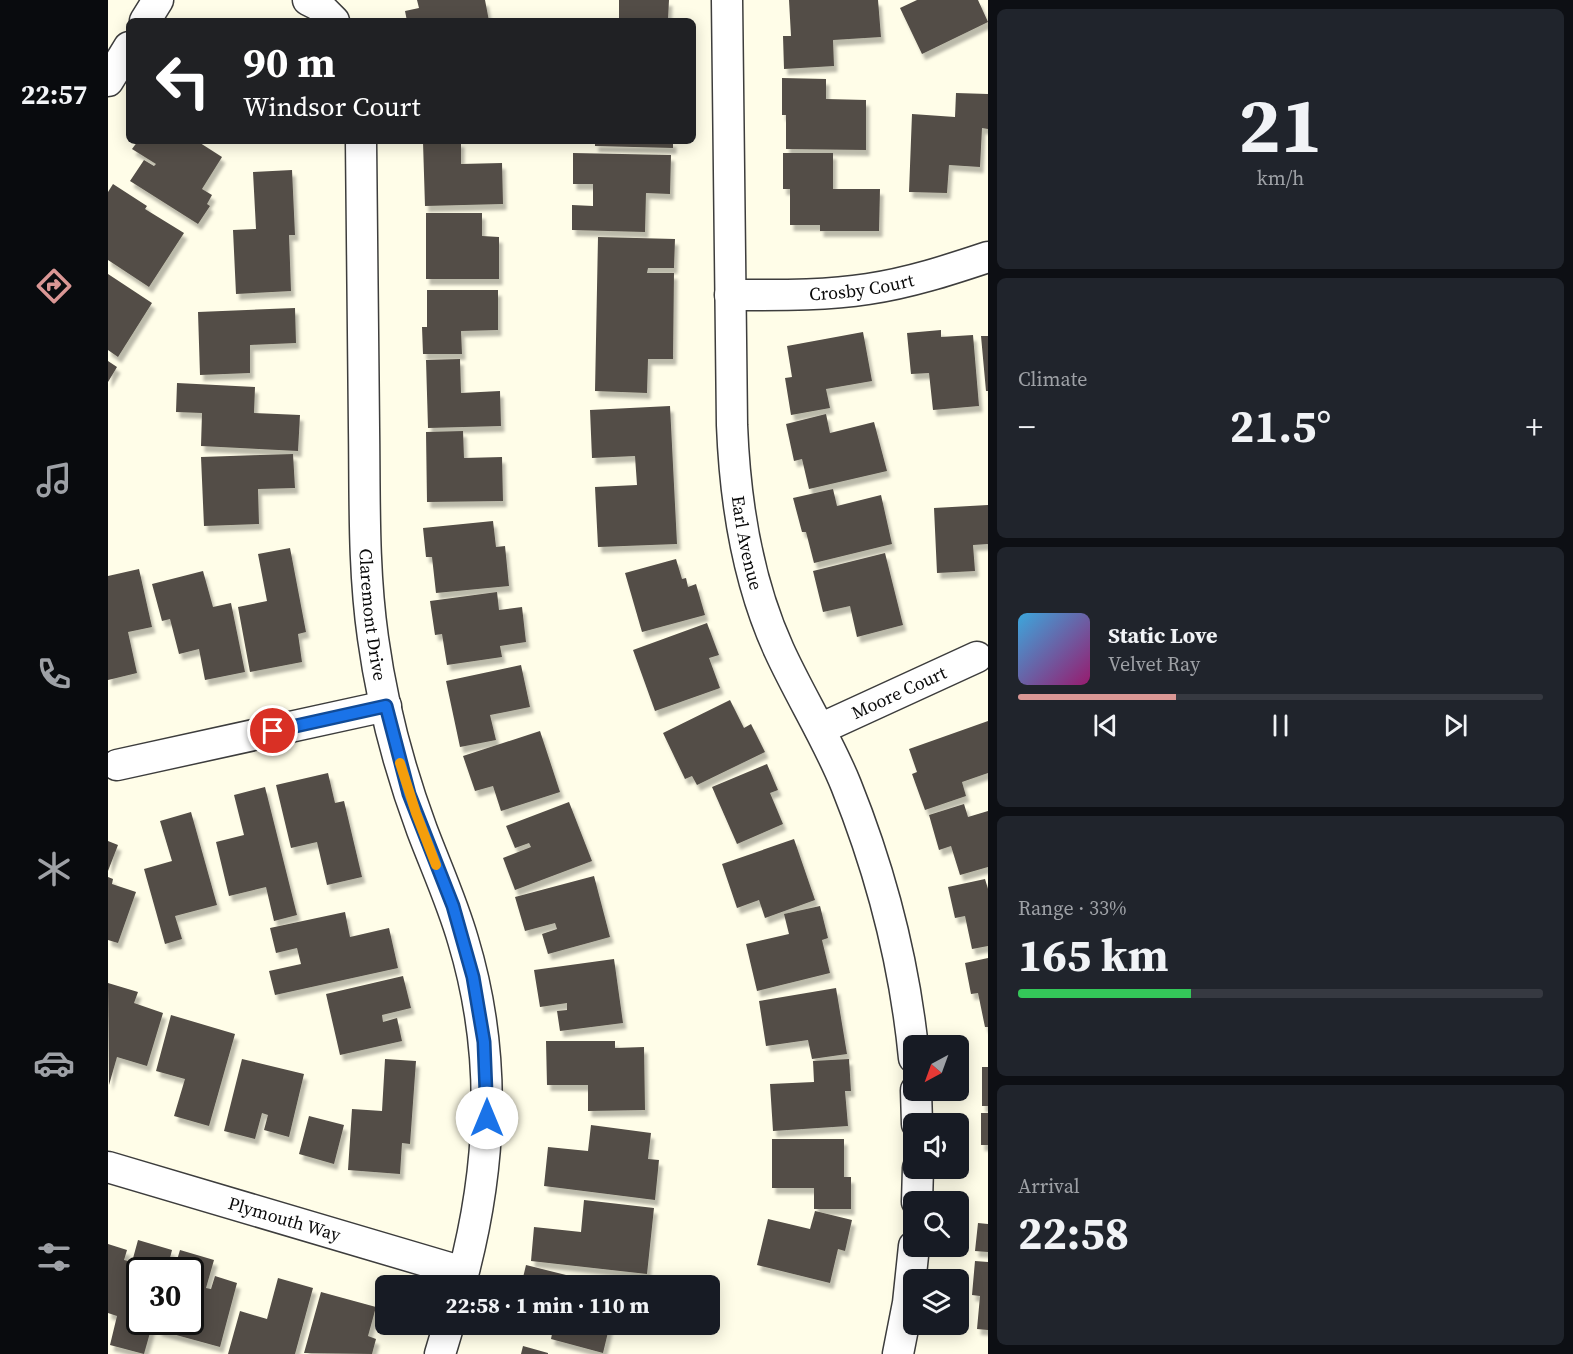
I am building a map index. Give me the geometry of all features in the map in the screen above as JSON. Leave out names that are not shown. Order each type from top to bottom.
[{"type":"street","points":[[147,18],[158,0]]},
{"type":"street","points":[[308,0],[331,18]]},
{"type":"street","name":"Earl Avenue","points":[[727,0],[732,425],[735,487],[740,518],[755,583],[766,616],[779,650],[834,757],[853,804],[885,900],[900,964],[911,1035]]},
{"type":"street","points":[[108,81],[126,52]]},
{"type":"street","name":"Claremont Drive","points":[[361,144],[365,526],[370,613],[386,706],[409,794],[453,906],[464,942],[480,1012],[487,1071],[486,1143],[477,1216],[463,1275]]},
{"type":"street","name":"Crosby Court","points":[[730,295],[797,294],[867,289],[927,276],[988,257]]},
{"type":"street","name":"Moore Court","points":[[820,729],[977,657]]},
{"type":"street","points":[[117,765],[386,706]]},
{"type":"street","name":"Plymouth Way","points":[[108,1167],[449,1275]]},
{"type":"street","points":[[898,1354],[908,1303],[913,1257]]},
{"type":"street","points":[[440,1354],[446,1335]]},
{"type":"building","points":[[417,0],[485,0],[488,18],[406,18],[405,11],[419,8]]},
{"type":"building","points":[[619,0],[669,0],[668,18],[619,18]]},
{"type":"building","points":[[789,0],[878,0],[881,37],[833,40],[834,66],[784,69],[783,36],[791,36]]},
{"type":"building","points":[[917,0],[978,0],[988,22],[922,54],[900,8]]},
{"type":"building","points":[[782,78],[826,79],[826,99],[866,100],[866,150],[786,149],[786,115],[782,115]]},
{"type":"building","points":[[956,93],[988,94],[988,129],[982,128],[980,167],[949,165],[947,193],[909,192],[912,114],[955,117]]},
{"type":"building","points":[[136,144],[202,144],[222,157],[202,189],[212,195],[207,204],[210,206],[198,224],[130,181],[144,160],[154,166],[156,164],[132,149]]},
{"type":"building","points":[[423,144],[461,144],[461,164],[502,163],[503,204],[425,206]]},
{"type":"building","points":[[595,144],[673,144],[673,148],[595,146]]},
{"type":"building","points":[[573,153],[671,155],[670,194],[646,193],[645,232],[572,230],[572,205],[593,206],[593,184],[573,184]]},
{"type":"building","points":[[783,153],[833,153],[833,189],[880,189],[879,231],[820,231],[820,225],[790,225],[790,189],[783,189]]},
{"type":"building","points":[[292,170],[295,235],[289,235],[291,291],[236,294],[233,230],[256,229],[253,172]]},
{"type":"building","points":[[113,184],[147,206],[145,209],[184,233],[149,287],[108,260],[108,192]]},
{"type":"building","points":[[426,213],[482,213],[482,236],[499,237],[499,279],[426,279]]},
{"type":"building","points":[[598,237],[675,239],[674,268],[648,268],[647,273],[674,273],[673,359],[648,359],[647,393],[595,391]]},
{"type":"building","points":[[108,274],[152,303],[118,357],[108,350]]},
{"type":"building","points":[[427,290],[498,290],[498,330],[461,331],[462,354],[423,354],[422,327],[427,327]]},
{"type":"building","points":[[295,308],[296,343],[250,345],[250,373],[200,375],[198,312]]},
{"type":"building","points":[[941,330],[941,337],[973,335],[979,406],[933,410],[929,373],[911,374],[907,333]]},
{"type":"building","points":[[863,332],[872,381],[826,389],[830,408],[791,415],[785,378],[792,377],[787,346]]},
{"type":"building","points":[[981,336],[988,336],[988,391],[986,391]]},
{"type":"building","points":[[460,359],[461,393],[500,391],[501,426],[428,428],[426,360]]},
{"type":"building","points":[[108,361],[117,367],[108,382]]},
{"type":"building","points":[[177,383],[255,387],[254,413],[300,415],[298,451],[201,446],[202,413],[176,412]]},
{"type":"building","points":[[670,406],[677,544],[598,547],[595,487],[637,485],[635,456],[592,458],[590,410]]},
{"type":"building","points":[[826,414],[830,433],[874,422],[887,471],[809,489],[802,459],[794,461],[786,424]]},
{"type":"building","points":[[463,431],[464,458],[502,457],[503,501],[427,502],[426,432]]},
{"type":"building","points":[[293,454],[295,488],[258,489],[259,524],[204,526],[201,457]]},
{"type":"building","points":[[833,489],[837,506],[881,495],[892,544],[814,563],[806,532],[802,532],[793,498]]},
{"type":"building","points":[[988,505],[988,544],[973,545],[975,571],[937,573],[934,508]]},
{"type":"building","points":[[493,521],[496,547],[505,546],[509,586],[436,593],[432,557],[426,557],[423,528]]},
{"type":"building","points":[[290,548],[306,632],[298,634],[302,662],[250,672],[238,607],[267,601],[258,554]]},
{"type":"building","points":[[885,553],[903,625],[857,637],[850,606],[823,612],[813,571]]},
{"type":"building","points":[[676,559],[682,579],[686,578],[688,587],[696,584],[705,615],[642,632],[625,573]]},
{"type":"building","points":[[139,569],[152,627],[128,632],[137,673],[108,680],[108,576]]},
{"type":"building","points":[[203,571],[213,607],[231,603],[245,672],[205,680],[199,649],[179,654],[170,619],[162,621],[152,584]]},
{"type":"building","points":[[497,592],[499,610],[522,607],[526,642],[500,646],[502,657],[447,665],[442,634],[435,635],[430,601]]},
{"type":"building","points":[[707,623],[719,655],[709,658],[720,688],[655,711],[633,650]]},
{"type":"building","points":[[521,665],[530,707],[490,715],[496,740],[460,747],[446,681]]},
{"type":"building","points":[[730,700],[744,728],[751,724],[765,752],[697,785],[692,776],[685,779],[663,733]]},
{"type":"building","points":[[988,721],[988,773],[962,782],[966,796],[925,810],[912,774],[917,772],[909,749]]},
{"type":"building","points":[[540,731],[560,792],[501,811],[493,786],[475,791],[463,756]]},
{"type":"building","points":[[767,764],[778,790],[770,793],[783,824],[737,844],[712,787]]},
{"type":"building","points":[[328,773],[335,803],[344,801],[362,877],[327,885],[317,842],[291,848],[276,785]]},
{"type":"building","points":[[265,787],[297,915],[274,921],[266,887],[229,896],[216,842],[244,835],[234,795]]},
{"type":"building","points":[[569,802],[592,861],[515,890],[503,858],[531,847],[529,843],[515,848],[506,826]]},
{"type":"building","points":[[964,804],[968,817],[988,811],[988,867],[960,875],[951,846],[939,850],[929,815]]},
{"type":"building","points":[[191,812],[217,905],[175,916],[182,939],[165,944],[144,869],[172,861],[160,821]]},
{"type":"building","points":[[794,839],[815,900],[765,918],[759,900],[737,908],[722,864]]},
{"type":"building","points":[[108,841],[118,845],[108,871]]},
{"type":"building","points":[[594,876],[610,937],[548,954],[542,934],[557,929],[555,923],[525,931],[515,897]]},
{"type":"building","points":[[108,877],[113,879],[112,884],[136,892],[118,943],[108,940]]},
{"type":"building","points":[[985,879],[988,889],[988,946],[972,949],[965,916],[955,918],[948,887]]},
{"type":"building","points":[[820,906],[828,938],[822,940],[830,973],[757,991],[746,944],[789,934],[784,914]]},
{"type":"building","points":[[345,912],[350,937],[389,928],[398,968],[275,995],[269,971],[301,964],[297,948],[276,953],[270,928]]},
{"type":"building","points":[[988,958],[988,1027],[985,1027],[978,993],[971,994],[965,963]]},
{"type":"building","points":[[614,959],[623,1023],[560,1031],[557,1011],[567,1010],[567,1003],[540,1007],[534,970]]},
{"type":"building","points":[[403,976],[411,1008],[382,1015],[383,1022],[397,1018],[402,1041],[340,1055],[326,994]]},
{"type":"building","points":[[108,983],[138,992],[134,1003],[163,1013],[147,1066],[117,1057],[109,1085]]},
{"type":"building","points":[[836,988],[847,1054],[812,1059],[808,1040],[766,1046],[759,1001]]},
{"type":"building","points":[[171,1015],[235,1034],[209,1126],[174,1116],[185,1079],[156,1071]]},
{"type":"building","points":[[546,1041],[615,1041],[615,1048],[644,1047],[645,1110],[588,1111],[588,1085],[547,1085]]},
{"type":"building","points":[[242,1059],[304,1074],[289,1137],[264,1130],[268,1115],[262,1113],[255,1139],[224,1131]]},
{"type":"building","points":[[385,1059],[416,1061],[410,1144],[402,1143],[400,1174],[348,1170],[352,1109],[382,1111]]},
{"type":"building","points":[[849,1059],[851,1091],[845,1091],[848,1126],[773,1131],[770,1084],[814,1082],[813,1061]]},
{"type":"building","points":[[982,1067],[988,1067],[988,1106],[982,1106]]},
{"type":"building","points":[[981,1113],[988,1113],[988,1145],[981,1145]]},
{"type":"building","points":[[309,1116],[344,1125],[334,1164],[299,1154]]},
{"type":"building","points":[[591,1125],[651,1133],[648,1159],[659,1160],[655,1200],[544,1186],[548,1147],[588,1151]]},
{"type":"building","points":[[772,1139],[844,1139],[844,1177],[851,1177],[851,1209],[814,1209],[814,1188],[772,1188]]},
{"type":"building","points":[[584,1200],[654,1208],[647,1274],[531,1261],[534,1227],[581,1232]]},
{"type":"building","points":[[815,1211],[852,1220],[845,1251],[838,1249],[830,1283],[757,1265],[768,1219],[810,1229]]},
{"type":"building","points":[[978,1223],[988,1224],[988,1252],[975,1251]]},
{"type":"building","points":[[138,1240],[172,1250],[170,1257],[133,1257]]},
{"type":"building","points":[[108,1244],[127,1250],[124,1260],[126,1260],[126,1335],[149,1335],[144,1354],[110,1345],[117,1316],[108,1313]]},
{"type":"building","points":[[180,1250],[204,1257],[178,1257]]},
{"type":"building","points":[[204,1257],[214,1260],[206,1288],[211,1289],[215,1276],[237,1283],[220,1347],[176,1335],[204,1335]]},
{"type":"building","points":[[975,1261],[988,1262],[988,1330],[977,1329],[980,1296],[972,1295]]},
{"type":"building","points":[[526,1265],[566,1275],[524,1275]]},
{"type":"building","points":[[278,1278],[313,1288],[295,1354],[228,1354],[240,1311],[267,1319]]},
{"type":"building","points":[[321,1292],[375,1307],[368,1336],[376,1339],[372,1354],[304,1353]]},
{"type":"building","points":[[552,1335],[607,1335],[603,1353],[551,1339]]},
{"type":"building","points":[[523,1346],[548,1353],[548,1354],[521,1354]]},
{"type":"slow traffic","points":[[400,763],[422,832],[436,865]]},
{"type":"route","points":[[273,731],[386,706],[409,794],[453,906],[473,977],[487,1071],[487,1118]]}]
